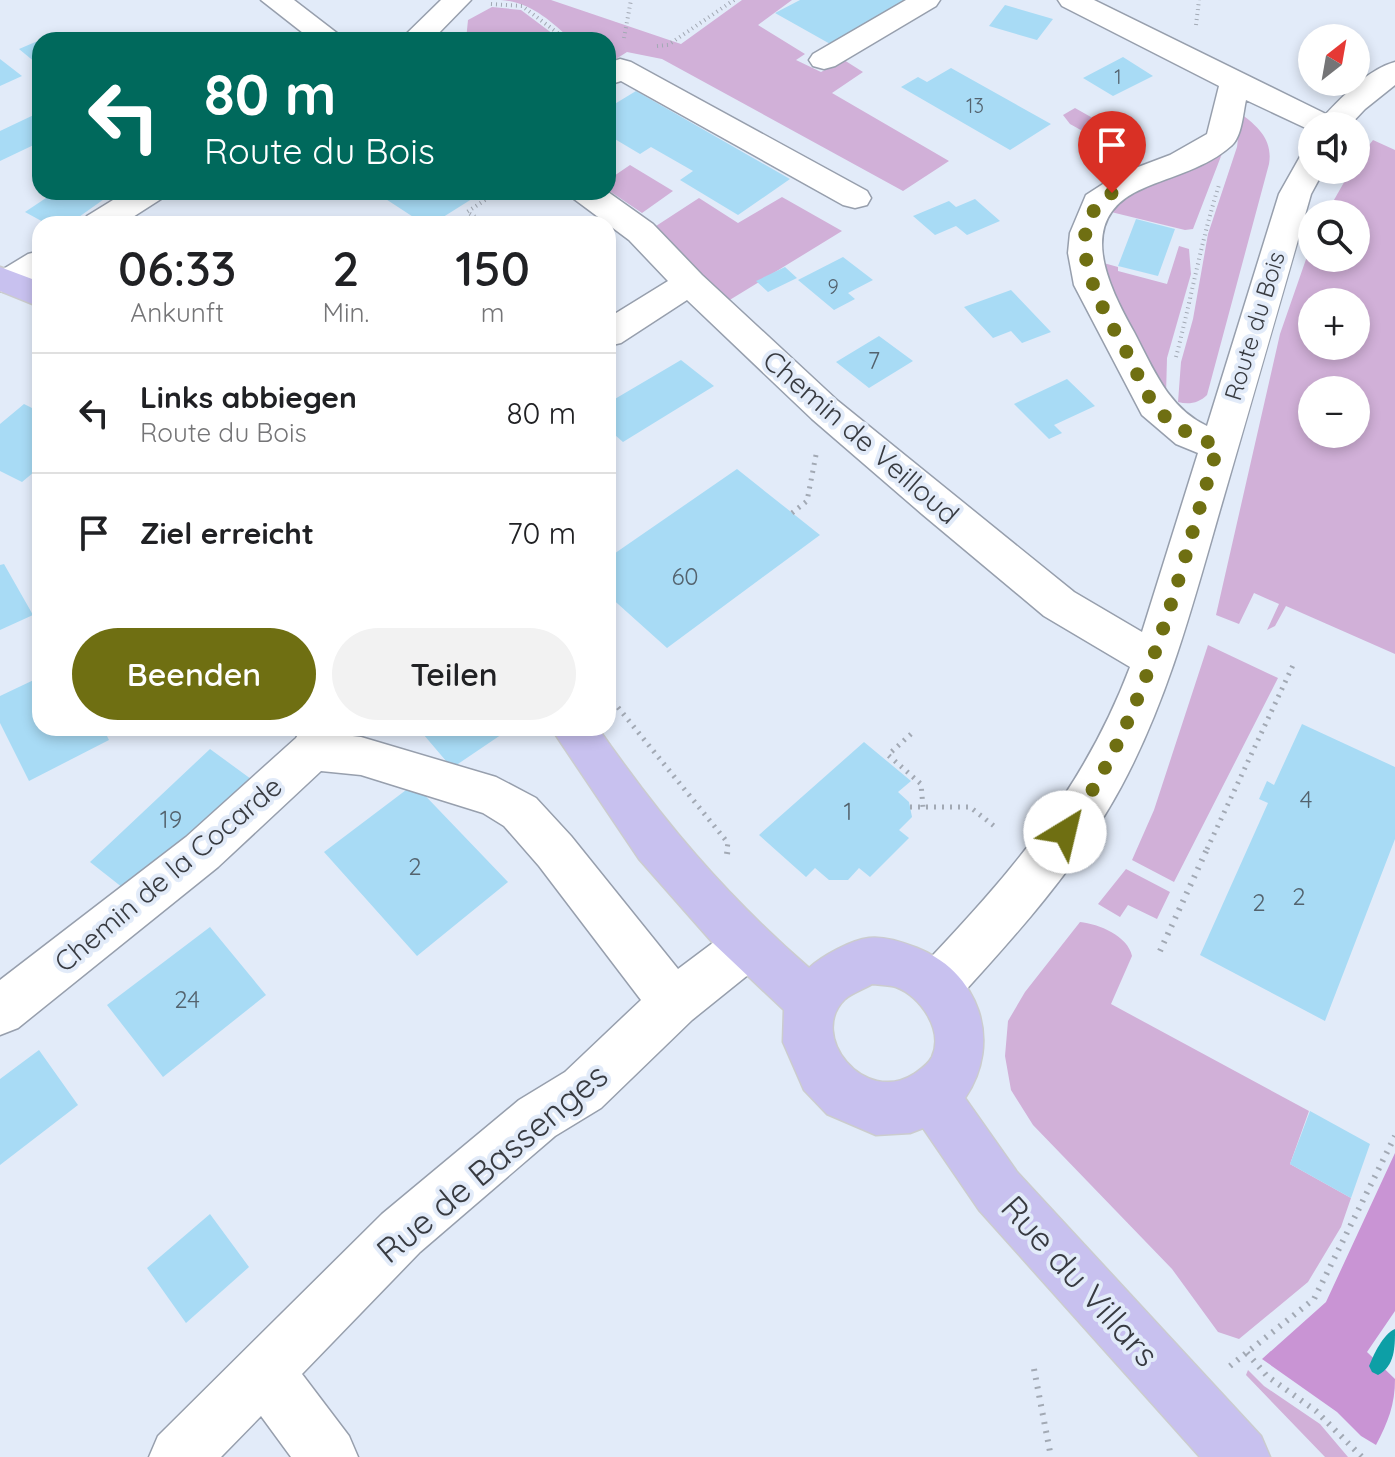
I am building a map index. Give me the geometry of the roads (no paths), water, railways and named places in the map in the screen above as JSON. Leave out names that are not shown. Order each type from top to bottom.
[{"type":"main road","points":[[4,280],[32,292]]},
{"type":"main road","points":[[579,736],[653,842],[747,946],[812,1002]]},
{"type":"main road","points":[[868,961],[892,962],[916,971],[937,986],[958,1022],[960,1044],[956,1064],[947,1081],[932,1096],[910,1107],[884,1109],[859,1104],[836,1091],[819,1072],[808,1048],[807,1024],[812,1002],[825,981],[845,968],[868,961]]},
{"type":"main road","name":"Rue du Villars","points":[[932,1096],[998,1191],[1240,1457]]},
{"type":"street","points":[[824,60],[926,0]]},
{"type":"street","points":[[1072,0],[1299,112]]},
{"type":"street","points":[[282,2],[320,32]]},
{"type":"street","points":[[427,32],[470,3]]},
{"type":"street","points":[[616,71],[620,68],[855,198]]},
{"type":"street","points":[[1344,112],[1395,71]]},
{"type":"street","points":[[1218,446],[1189,434],[1155,406],[1091,285],[1085,253],[1087,233],[1098,202],[1128,182],[1181,162],[1221,139],[1235,82]]},
{"type":"street","name":"Route du Bois","points":[[937,986],[981,938],[1093,794],[1154,660],[1300,184]]},
{"type":"street","points":[[112,216],[136,200]]},
{"type":"street","name":"Chemin de Veilloud","points":[[616,222],[641,232],[690,283],[825,410],[1059,604],[1154,660]]},
{"type":"street","points":[[4,280],[32,266]]},
{"type":"street","points":[[616,329],[690,283]]},
{"type":"street","points":[[318,740],[496,797],[520,812],[555,851],[674,1003]]},
{"type":"street","name":"Chemin de la Cocarde","points":[[0,1011],[202,852],[318,740]]},
{"type":"street","name":"Rue de Bassenges","points":[[179,1457],[401,1233],[537,1118],[583,1090],[674,1003],[747,946]]},
{"type":"street","points":[[265,1373],[328,1457]]},
{"type":"waterway","points":[[1378,1366],[1395,1338]]}]
